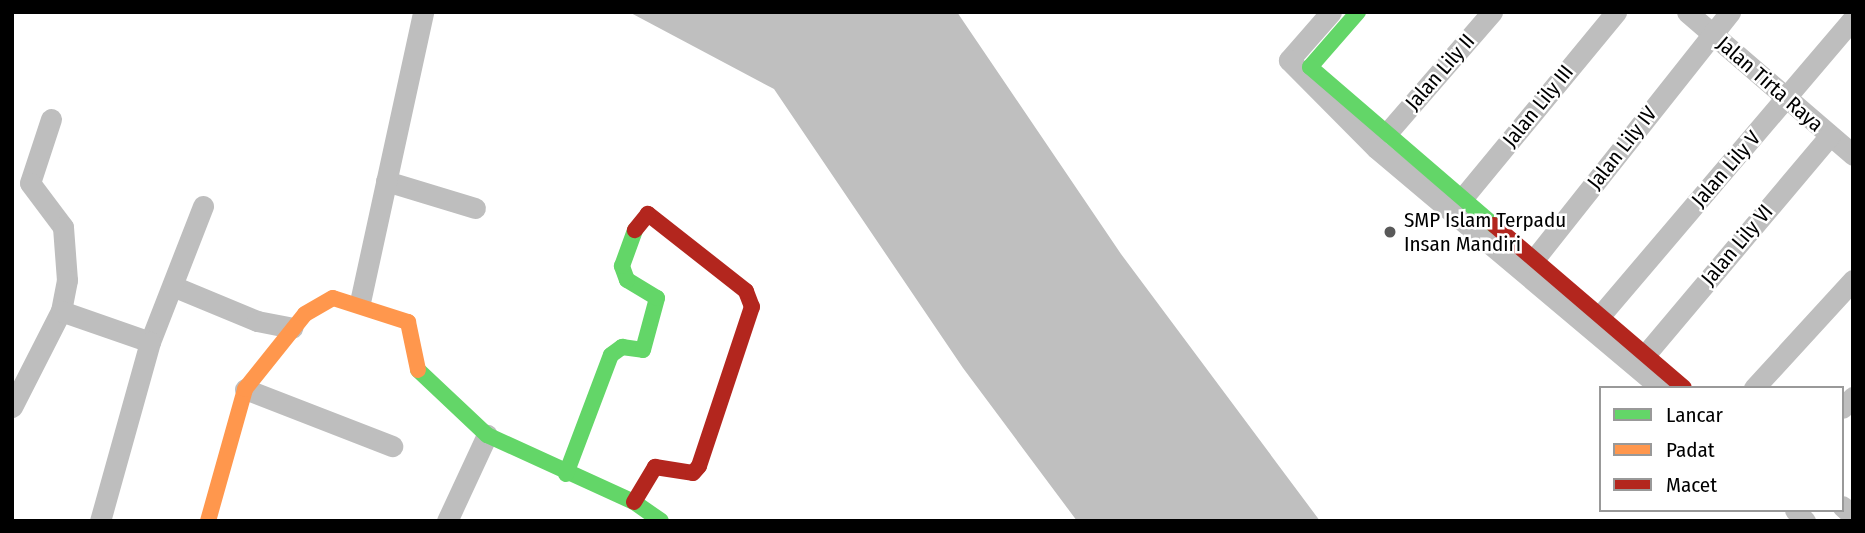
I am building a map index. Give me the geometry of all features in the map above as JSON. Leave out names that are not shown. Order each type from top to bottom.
[{"type":"street","points":[[360,302],[424,12]]},
{"type":"street","points":[[1331,12],[1289,60],[1376,148],[1659,386]]},
{"type":"street","points":[[1358,12],[1310,67],[1388,132],[1532,262],[1682,386]]},
{"type":"street","name":"Jalan Lily II","points":[[1388,132],[1492,12]]},
{"type":"street","name":"Jalan Lily III","points":[[1461,200],[1616,12]]},
{"type":"street","name":"Jalan Tirta Raya","points":[[1687,12],[1853,155]]},
{"type":"street","name":"Jalan Lily IV","points":[[1532,262],[1730,12]]},
{"type":"street","name":"Jalan Lily V","points":[[1599,317],[1853,19]]},
{"type":"street","points":[[12,407],[18,383],[61,312],[68,280],[63,227],[30,183],[51,119]]},
{"type":"street","name":"Jalan Lily VI","points":[[1645,355],[1830,135]]},
{"type":"street","points":[[386,181],[475,208]]},
{"type":"street","points":[[100,521],[150,342],[175,287],[203,206]]},
{"type":"street","points":[[566,474],[611,355],[622,347],[643,350],[657,299],[627,280],[622,266],[636,226],[648,214],[746,291],[752,307],[699,467],[693,473],[655,467],[634,502]]},
{"type":"street","points":[[1756,386],[1853,280]]},
{"type":"street","points":[[175,287],[257,321],[292,328]]},
{"type":"street","points":[[208,521],[245,389],[292,328],[326,299],[360,302],[408,322],[418,371],[487,435],[566,474],[634,502],[661,521]]},
{"type":"street","points":[[61,312],[150,342]]},
{"type":"street","points":[[245,389],[392,446]]},
{"type":"street","points":[[447,521],[487,435]]},
{"type":"shaded area","points":[[629,12],[957,12],[1121,254],[1320,521],[1077,521],[963,368],[774,89]]},
{"type":"traffic: fast","points":[[1358,12],[1310,67],[1494,225]]},
{"type":"traffic: fast","points":[[566,474],[611,355],[622,347],[643,350],[657,298],[627,280],[622,266],[635,230]]},
{"type":"traffic: fast","points":[[418,370],[487,435],[634,502],[661,521]]},
{"type":"traffic: slow","points":[[208,521],[245,389],[305,314],[333,298],[408,322],[418,370]]},
{"type":"traffic: jam","points":[[634,502],[655,467],[693,473],[699,466],[752,307],[746,291],[648,214],[635,230]]},
{"type":"traffic: jam","points":[[1494,225],[1682,386]]},
{"type":"place","name":"SMP Islam Terpadu Insan Mandiri","points":[[1390,232]]}]
